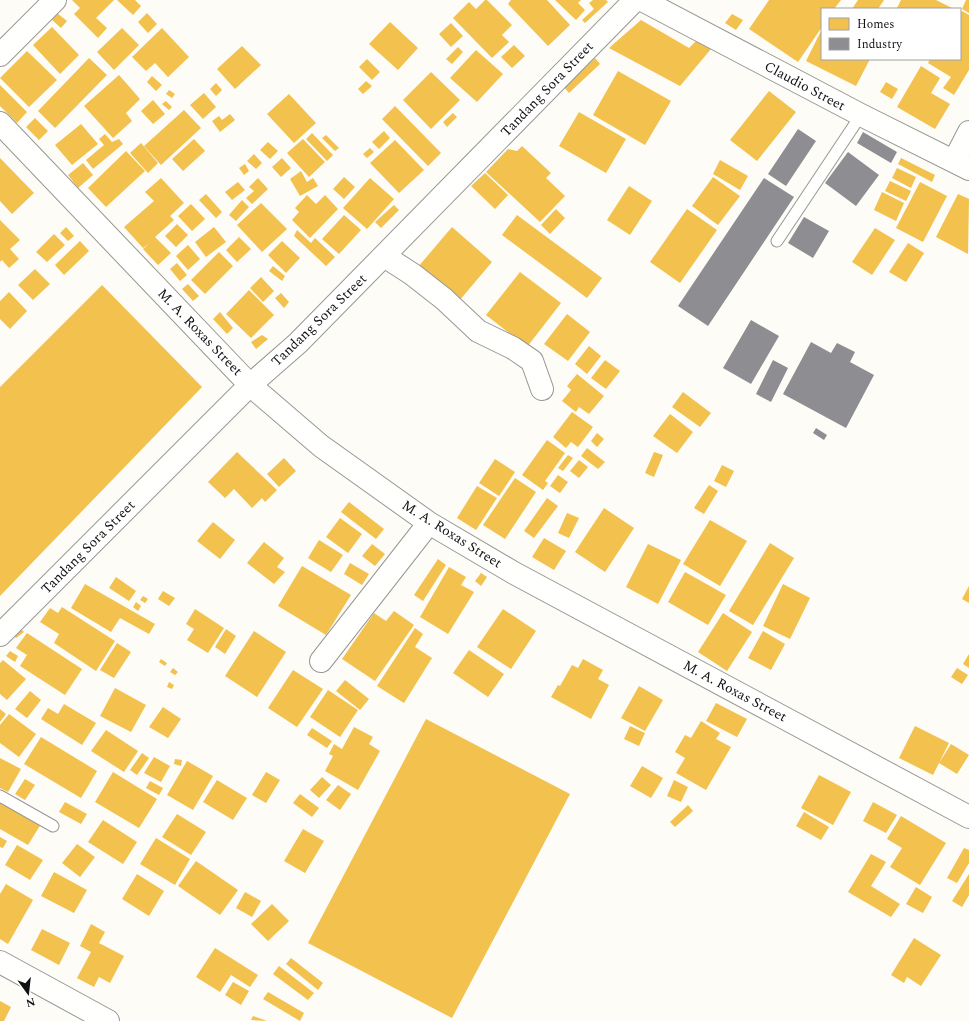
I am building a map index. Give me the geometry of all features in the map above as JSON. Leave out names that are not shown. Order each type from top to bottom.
[{"type":"street","points":[[0,55],[55,0]]},
{"type":"street","name":"Tandang Sora Street","points":[[0,635],[250,385],[298,343],[635,0]]},
{"type":"street","name":"Claudio Street","points":[[642,0],[861,115],[962,165]]},
{"type":"street","name":"M. A. Roxas Street","points":[[0,123],[250,385],[321,446],[428,523],[514,572],[969,817]]},
{"type":"street","points":[[962,165],[969,132]]},
{"type":"street","points":[[384,256],[412,274],[444,299],[478,331],[513,348],[532,361],[542,389]]},
{"type":"street","points":[[321,661],[428,523]]},
{"type":"street","points":[[0,962],[108,1021]]},
{"type":"lane","points":[[777,241],[861,115]]},
{"type":"lane","points":[[0,796],[53,826]]},
{"type":"building: Homes","points":[[72,0],[114,0],[96,18],[107,28],[98,38],[74,14],[80,8]]},
{"type":"building: Homes","points":[[117,0],[135,0],[141,6],[133,15]]},
{"type":"building: Homes","points":[[485,0],[487,0],[512,25],[502,35],[509,42],[492,58],[453,18],[469,2],[476,9]]},
{"type":"building: Homes","points":[[511,0],[547,0],[570,25],[548,46],[508,4]]},
{"type":"building: Homes","points":[[555,0],[581,0],[578,3],[585,10],[576,20]]},
{"type":"building: Homes","points":[[593,0],[606,0],[608,2],[585,23],[582,20],[594,9],[589,3]]},
{"type":"building: Homes","points":[[769,0],[841,0],[835,8],[821,8],[821,28],[798,62],[749,29]]},
{"type":"building: Homes","points":[[858,0],[884,0],[879,8],[853,8]]},
{"type":"building: Homes","points":[[901,0],[936,0],[952,8],[897,8]]},
{"type":"building: Homes","points":[[966,0],[969,0],[969,13],[962,9]]},
{"type":"building: Homes","points":[[962,11],[969,15],[969,70],[954,95],[943,88],[951,77],[928,63],[930,60],[961,60]]},
{"type":"building: Homes","points":[[57,13],[67,21],[61,28],[51,19]]},
{"type":"building: Homes","points":[[147,13],[157,24],[148,33],[138,22]]},
{"type":"building: Homes","points":[[732,14],[743,20],[736,30],[725,23]]},
{"type":"building: Homes","points":[[641,20],[689,48],[697,40],[711,49],[680,86],[609,48]]},
{"type":"building: Homes","points":[[390,22],[418,48],[398,70],[369,44]]},
{"type":"building: Homes","points":[[451,23],[463,36],[451,47],[439,34]]},
{"type":"building: Homes","points":[[52,27],[79,55],[60,74],[33,45]]},
{"type":"building: Homes","points":[[122,28],[139,45],[114,70],[97,52]]},
{"type":"building: Homes","points":[[162,28],[189,57],[168,77],[155,63],[146,71],[132,57]]},
{"type":"building: Homes","points":[[821,31],[821,60],[869,60],[856,86],[806,61]]},
{"type":"building: Homes","points":[[514,45],[525,56],[512,68],[501,57]]},
{"type":"building: Homes","points":[[242,46],[261,65],[235,89],[217,69]]},
{"type":"building: Homes","points":[[458,47],[463,52],[452,64],[446,59]]},
{"type":"building: Homes","points":[[476,50],[503,74],[477,102],[450,78]]},
{"type":"building: Homes","points":[[27,51],[57,80],[29,107],[0,78]]},
{"type":"building: Homes","points":[[89,58],[107,75],[55,128],[38,111]]},
{"type":"building: Homes","points":[[595,58],[600,64],[569,93],[564,87]]},
{"type":"building: Homes","points":[[367,59],[380,72],[372,80],[359,67]]},
{"type":"building: Homes","points":[[921,66],[940,78],[931,93],[950,104],[935,129],[897,107]]},
{"type":"building: Homes","points":[[618,71],[671,101],[645,145],[593,115]]},
{"type":"building: Homes","points":[[431,72],[460,100],[431,129],[403,100]]},
{"type":"building: Homes","points":[[119,75],[140,99],[126,113],[132,121],[113,138],[84,106]]},
{"type":"building: Homes","points":[[152,76],[162,85],[156,91],[147,82]]},
{"type":"building: Homes","points":[[366,81],[372,86],[363,94],[358,89]]},
{"type":"building: Homes","points":[[886,82],[898,89],[892,99],[880,92]]},
{"type":"building: Homes","points":[[216,83],[222,90],[216,96],[210,89]]},
{"type":"building: Homes","points":[[0,85],[27,112],[17,123],[0,106]]},
{"type":"building: Homes","points":[[169,90],[175,94],[172,98],[166,94]]},
{"type":"building: Homes","points":[[769,91],[796,112],[757,161],[730,140]]},
{"type":"building: Homes","points":[[204,93],[216,107],[203,119],[190,105]]},
{"type":"building: Homes","points":[[289,94],[316,123],[294,143],[267,114]]},
{"type":"building: Homes","points":[[153,100],[165,114],[153,124],[141,111]]},
{"type":"building: Homes","points":[[166,101],[172,107],[169,110],[162,104]]},
{"type":"building: Homes","points":[[395,106],[441,153],[428,166],[382,119]]},
{"type":"building: Homes","points":[[184,110],[201,128],[161,165],[144,146]]},
{"type":"building: Homes","points":[[579,112],[626,139],[606,173],[559,146]]},
{"type":"building: Homes","points":[[453,113],[457,117],[447,127],[443,122]]},
{"type":"building: Homes","points":[[230,114],[235,120],[220,132],[212,121],[219,116],[222,120]]},
{"type":"building: Homes","points":[[35,118],[48,131],[39,140],[26,127]]},
{"type":"building: Homes","points":[[81,124],[98,144],[72,165],[55,145]]},
{"type":"building: Homes","points":[[384,131],[390,138],[379,149],[372,142]]},
{"type":"building: Homes","points":[[312,133],[333,155],[327,161],[306,139]]},
{"type":"building: Homes","points":[[105,134],[112,142],[119,139],[123,144],[93,169],[86,160],[104,145],[99,139]]},
{"type":"building: Homes","points":[[326,135],[339,148],[335,151],[322,138]]},
{"type":"building: Homes","points":[[194,139],[205,151],[183,171],[172,159]]},
{"type":"building: Homes","points":[[303,139],[325,162],[309,177],[287,153]]},
{"type":"building: Homes","points":[[395,140],[424,170],[399,193],[370,163]]},
{"type":"building: Homes","points":[[268,142],[278,151],[270,159],[260,150]]},
{"type":"building: Homes","points":[[141,143],[158,163],[148,173],[130,153]]},
{"type":"building: Homes","points":[[522,146],[551,173],[546,178],[565,196],[540,222],[486,172],[508,149],[517,151]]},
{"type":"building: Homes","points":[[370,148],[374,152],[367,158],[363,154]]},
{"type":"building: Homes","points":[[126,151],[145,171],[106,207],[88,188]]},
{"type":"building: Homes","points":[[254,154],[262,163],[256,169],[247,161]]},
{"type":"building: Homes","points":[[0,158],[34,193],[12,214],[0,201]]},
{"type":"building: Homes","points":[[282,158],[291,168],[281,177],[272,167]]},
{"type":"building: Homes","points":[[901,158],[935,175],[932,182],[898,164]]},
{"type":"building: Homes","points":[[720,160],[748,176],[740,190],[713,174]]},
{"type":"building: Homes","points":[[83,163],[93,175],[78,188],[68,175]]},
{"type":"building: Homes","points":[[245,164],[249,171],[244,175],[239,168]]},
{"type":"building: Homes","points":[[897,168],[916,177],[911,188],[892,178]]},
{"type":"building: Homes","points":[[301,171],[307,182],[313,178],[318,186],[300,196],[290,179]]},
{"type":"building: Homes","points":[[485,173],[508,195],[495,209],[471,186]]},
{"type":"building: Homes","points":[[344,177],[355,187],[344,199],[333,189]]},
{"type":"building: Homes","points":[[713,177],[740,196],[718,225],[692,206]]},
{"type":"building: Homes","points":[[161,178],[184,203],[170,216],[174,220],[155,237],[171,253],[158,265],[143,249],[150,243],[143,248],[124,227],[154,201],[145,192]]},
{"type":"building: Homes","points":[[258,178],[268,189],[252,204],[246,198],[254,191],[249,187]]},
{"type":"building: Homes","points":[[370,178],[394,199],[367,229],[343,208]]},
{"type":"building: Homes","points":[[890,181],[911,191],[906,201],[885,191]]},
{"type":"building: Homes","points":[[238,182],[245,190],[232,200],[225,192]]},
{"type":"building: Homes","points":[[920,182],[947,196],[923,242],[896,228]]},
{"type":"building: Homes","points":[[629,186],[652,201],[630,235],[607,220]]},
{"type":"building: Homes","points":[[882,192],[904,203],[896,221],[874,210]]},
{"type":"building: Homes","points":[[206,194],[222,212],[216,218],[199,200]]},
{"type":"building: Homes","points":[[958,194],[969,199],[968,254],[936,237]]},
{"type":"building: Homes","points":[[307,195],[316,204],[325,195],[338,209],[310,238],[292,220],[299,212],[295,208]]},
{"type":"building: Homes","points":[[242,200],[249,207],[236,221],[229,215]]},
{"type":"building: Homes","points":[[261,203],[287,229],[262,252],[237,225]]},
{"type":"building: Homes","points":[[191,204],[205,219],[192,231],[178,216]]},
{"type":"building: Homes","points":[[394,205],[399,210],[381,228],[375,222]]},
{"type":"building: Homes","points":[[556,209],[565,218],[550,234],[541,225]]},
{"type":"building: Homes","points":[[687,209],[717,230],[680,283],[650,262]]},
{"type":"building: Homes","points":[[344,215],[361,230],[339,254],[322,239]]},
{"type":"building: Homes","points":[[517,215],[602,278],[587,298],[502,235]]},
{"type":"building: Homes","points":[[0,220],[20,240],[10,249],[19,259],[9,268],[2,260],[0,262]]},
{"type":"building: Homes","points":[[177,224],[188,235],[176,247],[165,236]]},
{"type":"building: Homes","points":[[66,227],[74,236],[68,241],[60,233]]},
{"type":"building: Homes","points":[[214,227],[226,242],[206,257],[195,242]]},
{"type":"building: Homes","points":[[452,227],[492,262],[459,301],[418,267]]},
{"type":"building: Homes","points":[[875,228],[895,240],[872,275],[852,262]]},
{"type":"building: Homes","points":[[297,230],[311,243],[315,238],[335,257],[326,266],[294,236]]},
{"type":"building: Homes","points":[[54,234],[65,245],[47,262],[36,252]]},
{"type":"building: Homes","points":[[239,237],[251,249],[237,262],[226,250]]},
{"type":"building: Homes","points":[[80,241],[89,251],[64,275],[55,265]]},
{"type":"building: Homes","points":[[282,241],[300,258],[286,273],[268,255]]},
{"type":"building: Homes","points":[[908,243],[924,253],[906,282],[889,272]]},
{"type":"building: Homes","points":[[188,245],[200,259],[188,270],[176,256]]},
{"type":"building: Homes","points":[[219,252],[233,266],[205,294],[191,280]]},
{"type":"building: Homes","points":[[177,263],[187,275],[180,281],[170,269]]},
{"type":"building: Homes","points":[[273,266],[285,276],[282,281],[269,271]]},
{"type":"building: Homes","points":[[35,269],[50,284],[33,300],[18,285]]},
{"type":"building: Homes","points":[[520,272],[561,303],[527,347],[486,315]]},
{"type":"building: Homes","points":[[261,277],[274,291],[263,302],[250,288]]},
{"type":"building: Homes","points":[[188,284],[199,296],[193,301],[182,289]]},
{"type":"building: Homes","points":[[102,285],[202,387],[0,596],[0,387]]},
{"type":"building: Homes","points":[[249,290],[274,315],[251,338],[226,314]]},
{"type":"building: Homes","points":[[9,292],[27,311],[10,329],[0,319],[0,301]]},
{"type":"building: Homes","points":[[281,293],[289,302],[284,308],[275,298]]},
{"type":"building: Homes","points":[[220,312],[233,328],[227,334],[213,319]]},
{"type":"building: Homes","points":[[567,314],[590,332],[568,361],[544,344]]},
{"type":"building: Homes","points":[[262,335],[268,339],[256,349],[251,342]]},
{"type":"building: Homes","points":[[589,346],[601,356],[587,374],[575,364]]},
{"type":"building: Homes","points":[[605,360],[620,371],[606,389],[591,378]]},
{"type":"building: Homes","points":[[577,374],[604,396],[589,414],[579,407],[576,412],[562,401],[571,390],[567,386]]},
{"type":"building: Homes","points":[[683,392],[711,413],[700,427],[672,407]]},
{"type":"building: Homes","points":[[572,412],[593,427],[578,447],[571,442],[566,448],[553,437]]},
{"type":"building: Homes","points":[[670,414],[693,432],[677,453],[653,436]]},
{"type":"building: Homes","points":[[597,433],[604,439],[597,447],[591,441]]},
{"type":"building: Homes","points":[[547,440],[565,453],[545,481],[548,483],[543,490],[522,475]]},
{"type":"building: Homes","points":[[587,448],[605,462],[598,469],[581,456]]},
{"type":"building: Homes","points":[[237,452],[277,490],[265,502],[262,498],[252,508],[234,489],[225,498],[208,482]]},
{"type":"building: Homes","points":[[654,452],[663,455],[654,477],[645,473]]},
{"type":"building: Homes","points":[[568,455],[573,458],[563,471],[558,468]]},
{"type":"building: Homes","points":[[284,458],[296,471],[279,487],[267,474]]},
{"type":"building: Homes","points":[[495,459],[515,472],[499,496],[479,483]]},
{"type":"building: Homes","points":[[579,460],[588,467],[579,478],[570,471]]},
{"type":"building: Homes","points":[[722,465],[734,471],[726,487],[714,481]]},
{"type":"building: Homes","points":[[558,475],[568,482],[560,493],[550,486]]},
{"type":"building: Homes","points":[[515,478],[536,492],[505,539],[483,525]]},
{"type":"building: Homes","points":[[709,485],[718,491],[704,514],[694,508]]},
{"type":"building: Homes","points":[[477,486],[497,498],[476,530],[457,518]]},
{"type":"building: Homes","points":[[547,498],[558,506],[534,538],[524,531]]},
{"type":"building: Homes","points":[[349,502],[384,529],[376,539],[341,512]]},
{"type":"building: Homes","points":[[604,508],[634,528],[605,572],[575,552]]},
{"type":"building: Homes","points":[[567,513],[579,518],[569,538],[558,533]]},
{"type":"building: Homes","points":[[340,518],[362,534],[348,553],[326,537]]},
{"type":"building: Homes","points":[[710,520],[747,541],[720,586],[683,564]]},
{"type":"building: Homes","points":[[213,522],[235,540],[220,559],[197,541]]},
{"type":"building: Homes","points":[[544,538],[566,551],[554,570],[532,557]]},
{"type":"building: Homes","points":[[319,540],[343,555],[331,572],[308,558]]},
{"type":"building: Homes","points":[[264,542],[284,558],[277,567],[285,572],[274,584],[247,563]]},
{"type":"building: Homes","points":[[770,543],[794,558],[753,625],[729,611]]},
{"type":"building: Homes","points":[[372,544],[385,554],[375,566],[362,556]]},
{"type":"building: Homes","points":[[648,544],[681,560],[658,604],[626,587]]},
{"type":"building: Homes","points":[[438,559],[446,565],[423,601],[414,595]]},
{"type":"building: Homes","points":[[350,563],[369,574],[362,585],[344,574]]},
{"type":"building: Homes","points":[[302,566],[351,595],[326,635],[278,606]]},
{"type":"building: Homes","points":[[449,567],[466,577],[461,585],[474,592],[448,634],[420,617]]},
{"type":"building: Homes","points":[[685,572],[726,595],[708,625],[668,602]]},
{"type":"building: Homes","points":[[481,573],[487,577],[481,586],[475,581]]},
{"type":"building: Homes","points":[[116,577],[136,591],[129,601],[109,588]]},
{"type":"building: Homes","points":[[85,584],[155,624],[149,634],[120,618],[111,632],[71,608]]},
{"type":"building: Homes","points":[[783,584],[810,598],[790,639],[763,626]]},
{"type":"building: Homes","points":[[969,586],[969,603],[962,599]]},
{"type":"building: Homes","points":[[163,591],[175,598],[169,606],[158,599]]},
{"type":"building: Homes","points":[[143,596],[148,599],[145,603],[140,600]]},
{"type":"building: Homes","points":[[136,602],[141,606],[138,611],[133,607]]},
{"type":"building: Homes","points":[[62,607],[115,641],[96,671],[54,643],[59,634],[40,622],[50,608],[58,613]]},
{"type":"building: Homes","points":[[195,609],[224,628],[208,653],[187,640],[194,629],[186,624]]},
{"type":"building: Homes","points":[[503,609],[536,631],[511,669],[477,647]]},
{"type":"building: Homes","points":[[394,611],[414,625],[375,681],[342,659],[374,613],[386,621]]},
{"type":"building: Homes","points":[[723,613],[752,632],[727,671],[698,652]]},
{"type":"building: Homes","points":[[415,628],[423,634],[415,647],[432,658],[404,703],[377,686]]},
{"type":"building: Homes","points":[[226,629],[236,636],[225,654],[215,647]]},
{"type":"building: Homes","points":[[22,630],[24,632],[16,638],[14,635]]},
{"type":"building: Homes","points":[[254,631],[286,652],[257,697],[225,676]]},
{"type":"building: Homes","points":[[763,631],[785,644],[771,670],[748,658]]},
{"type":"building: Homes","points":[[27,633],[82,669],[65,695],[20,666],[27,655],[16,648]]},
{"type":"building: Homes","points":[[117,643],[131,652],[114,678],[100,670]]},
{"type":"building: Homes","points":[[469,650],[504,674],[488,697],[453,673]]},
{"type":"building: Homes","points":[[10,651],[18,656],[15,662],[6,656]]},
{"type":"building: Homes","points":[[969,654],[969,668],[963,664]]},
{"type":"building: Homes","points":[[161,659],[167,663],[165,666],[159,662]]},
{"type":"building: Homes","points":[[583,659],[603,670],[598,679],[609,685],[591,719],[551,697],[558,685],[560,686],[572,665],[578,668]]},
{"type":"building: Homes","points":[[3,660],[26,679],[7,700],[0,694],[0,663]]},
{"type":"building: Homes","points":[[173,668],[178,672],[175,675],[170,672]]},
{"type":"building: Homes","points":[[957,668],[968,675],[962,684],[951,677]]},
{"type":"building: Homes","points":[[293,670],[323,689],[297,727],[268,708]]},
{"type":"building: Homes","points":[[345,680],[369,699],[360,710],[336,691]]},
{"type":"building: Homes","points":[[169,682],[174,685],[172,689],[167,687]]},
{"type":"building: Homes","points":[[639,686],[663,700],[645,731],[621,718]]},
{"type":"building: Homes","points":[[115,688],[146,705],[131,732],[100,716]]},
{"type":"building: Homes","points":[[328,690],[358,710],[340,737],[310,717]]},
{"type":"building: Homes","points":[[30,691],[41,700],[27,718],[15,709]]},
{"type":"building: Homes","points":[[716,703],[747,719],[737,737],[706,721]]},
{"type":"building: Homes","points":[[64,704],[96,723],[82,745],[41,719],[48,708],[58,714]]},
{"type":"building: Homes","points":[[163,707],[181,719],[168,738],[149,727]]},
{"type":"building: Homes","points":[[0,709],[6,714],[0,722]]},
{"type":"building: Homes","points":[[9,714],[36,734],[19,757],[0,743],[0,725]]},
{"type":"building: Homes","points":[[426,719],[570,794],[452,1018],[308,943]]},
{"type":"building: Homes","points":[[701,721],[720,733],[716,739],[731,747],[706,790],[676,773],[685,758],[675,752],[685,735],[691,738]]},
{"type":"building: Homes","points":[[630,726],[645,733],[639,746],[624,739]]},
{"type":"building: Homes","points":[[915,726],[949,743],[933,775],[899,758]]},
{"type":"building: Homes","points":[[354,727],[373,737],[369,744],[380,751],[358,790],[325,771],[333,756],[329,754],[334,744],[342,749]]},
{"type":"building: Homes","points":[[312,728],[332,741],[327,748],[307,735]]},
{"type":"building: Homes","points":[[106,730],[138,751],[124,772],[91,751]]},
{"type":"building: Homes","points":[[41,737],[97,771],[81,798],[24,764]]},
{"type":"building: Homes","points":[[951,744],[969,755],[957,774],[939,763]]},
{"type":"building: Homes","points":[[142,753],[149,758],[137,775],[130,770]]},
{"type":"building: Homes","points":[[154,757],[170,766],[161,782],[144,773]]},
{"type":"building: Homes","points":[[0,758],[21,769],[8,792],[0,788]]},
{"type":"building: Homes","points":[[175,759],[182,760],[181,766],[174,764]]},
{"type":"building: Homes","points":[[187,761],[213,776],[193,810],[167,795]]},
{"type":"building: Homes","points":[[642,766],[663,778],[651,798],[630,786]]},
{"type":"building: Homes","points":[[113,772],[157,799],[139,828],[95,802]]},
{"type":"building: Homes","points":[[266,772],[280,780],[266,803],[252,795]]},
{"type":"building: Homes","points":[[819,775],[851,792],[833,825],[801,808]]},
{"type":"building: Homes","points":[[322,777],[331,785],[319,798],[310,790]]},
{"type":"building: Homes","points":[[25,779],[35,785],[25,800],[15,794]]},
{"type":"building: Homes","points":[[217,780],[247,798],[233,820],[203,802]]},
{"type":"building: Homes","points":[[674,780],[688,787],[681,802],[667,796]]},
{"type":"building: Homes","points":[[150,781],[163,788],[159,795],[146,788]]},
{"type":"building: Homes","points":[[338,785],[351,794],[340,810],[326,800]]},
{"type":"building: Homes","points":[[300,794],[319,808],[312,817],[293,803]]},
{"type":"building: Homes","points":[[0,800],[41,824],[28,845],[0,829]]},
{"type":"building: Homes","points":[[65,802],[87,814],[81,824],[59,812]]},
{"type":"building: Homes","points":[[873,802],[897,815],[886,833],[863,821]]},
{"type":"building: Homes","points":[[688,805],[693,811],[675,827],[670,822]]},
{"type":"building: Homes","points":[[804,812],[829,827],[821,840],[796,826]]},
{"type":"building: Homes","points":[[177,814],[206,832],[191,855],[162,837]]},
{"type":"building: Homes","points":[[901,816],[946,843],[920,885],[890,867],[902,848],[887,839]]},
{"type":"building: Homes","points":[[103,820],[137,842],[123,864],[88,842]]},
{"type":"building: Homes","points":[[303,829],[324,841],[305,873],[284,861]]},
{"type":"building: Homes","points":[[0,837],[7,841],[3,848],[0,847]]},
{"type":"building: Homes","points":[[156,838],[190,859],[175,885],[140,864]]},
{"type":"building: Homes","points":[[77,844],[95,857],[80,877],[62,863]]},
{"type":"building: Homes","points":[[17,845],[43,860],[30,880],[5,865]]},
{"type":"building: Homes","points":[[964,848],[969,850],[969,863],[957,883],[947,878]]},
{"type":"building: Homes","points":[[871,854],[886,862],[871,886],[900,904],[891,917],[848,892]]},
{"type":"building: Homes","points":[[196,861],[238,890],[220,915],[178,886]]},
{"type":"building: Homes","points":[[54,872],[87,890],[74,913],[41,896]]},
{"type":"building: Homes","points":[[137,874],[164,891],[149,916],[122,899]]},
{"type":"building: Homes","points":[[969,874],[969,895],[962,907],[952,901]]},
{"type":"building: Homes","points":[[6,884],[33,900],[8,944],[0,939],[0,894]]},
{"type":"building: Homes","points":[[916,887],[932,897],[923,913],[906,904]]},
{"type":"building: Homes","points":[[245,892],[261,901],[252,917],[236,908]]},
{"type":"building: Homes","points":[[272,904],[289,921],[268,941],[251,924]]},
{"type":"building: Homes","points":[[91,924],[105,932],[99,943],[124,956],[110,983],[99,977],[94,987],[77,978],[91,952],[80,946]]},
{"type":"building: Homes","points":[[42,929],[70,943],[59,965],[31,950]]},
{"type":"building: Homes","points":[[914,938],[941,955],[921,986],[907,977],[904,983],[891,975]]},
{"type":"building: Homes","points":[[215,948],[258,975],[250,987],[231,975],[220,992],[196,977]]},
{"type":"building: Homes","points":[[291,958],[323,983],[318,990],[286,964]]},
{"type":"building: Homes","points":[[279,966],[314,993],[308,1000],[273,974]]},
{"type":"building: Homes","points":[[233,982],[249,991],[241,1005],[225,995]]},
{"type":"building: Homes","points":[[268,992],[304,1013],[300,1021],[263,999]]},
{"type":"building: Homes","points":[[0,1001],[11,1007],[4,1021],[0,1021]]},
{"type":"building: Homes","points":[[253,1016],[267,1021],[251,1020]]},
{"type":"building: Industry","points":[[798,129],[816,141],[786,186],[768,174]]},
{"type":"building: Industry","points":[[863,132],[897,152],[891,163],[857,143]]},
{"type":"building: Industry","points":[[848,152],[879,175],[856,206],[825,183]]},
{"type":"building: Industry","points":[[764,178],[794,197],[708,326],[678,306]]},
{"type":"building: Industry","points":[[804,217],[829,231],[813,258],[788,243]]},
{"type":"building: Industry","points":[[751,320],[779,336],[751,384],[723,368]]},
{"type":"building: Industry","points":[[811,342],[831,353],[837,343],[855,352],[850,362],[874,375],[846,428],[783,394]]},
{"type":"building: Industry","points":[[773,360],[788,368],[771,402],[756,394]]},
{"type":"building: Industry","points":[[816,428],[827,435],[824,440],[813,433]]}]
